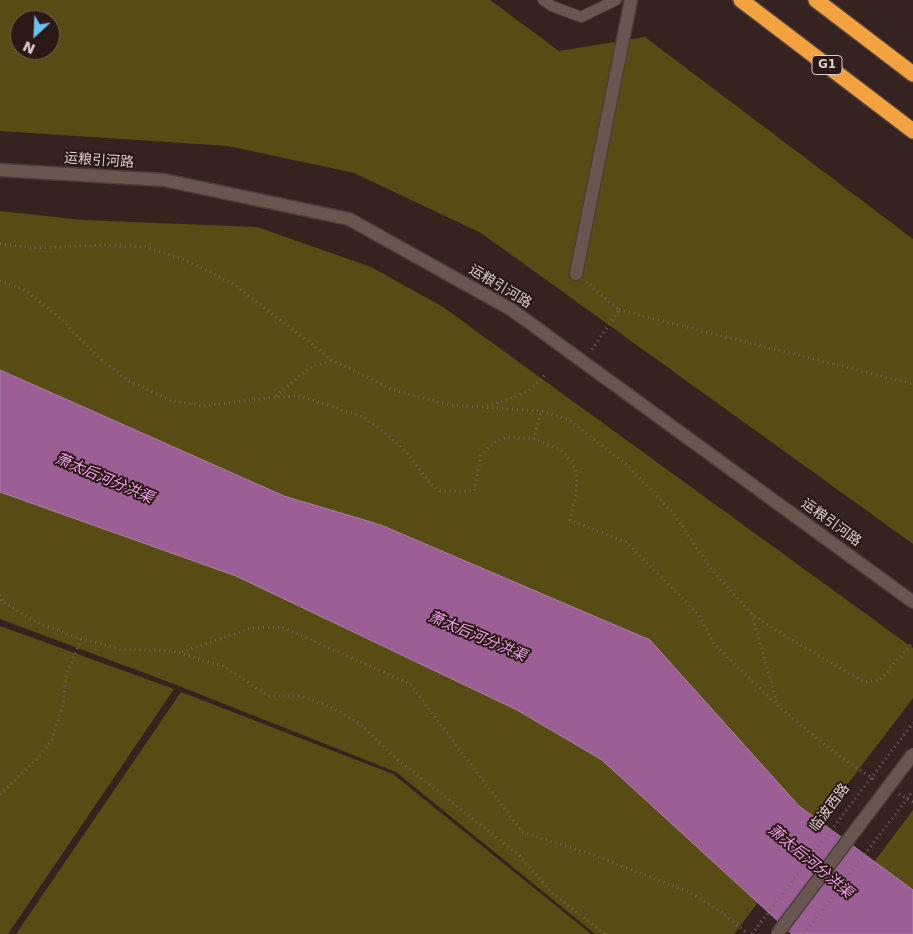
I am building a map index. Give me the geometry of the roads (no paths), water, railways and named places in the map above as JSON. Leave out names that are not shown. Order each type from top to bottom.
[{"type":"highway","name":"G1","points":[[741,0],[913,131]]},
{"type":"highway","points":[[816,0],[913,74]]},
{"type":"street","points":[[576,274],[631,0]]},
{"type":"street","name":"运粮引河路","points":[[0,170],[164,180],[349,219],[512,310],[913,602]]},
{"type":"street","points":[[777,934],[913,754]]},
{"type":"lane","points":[[543,0],[552,6],[581,17],[616,0]]},
{"type":"water","name":"萧太后河分洪渠","points":[[0,370],[284,496],[381,525],[650,640],[799,806],[913,890],[913,934],[792,934],[602,760],[517,710],[236,576],[0,492]]}]
